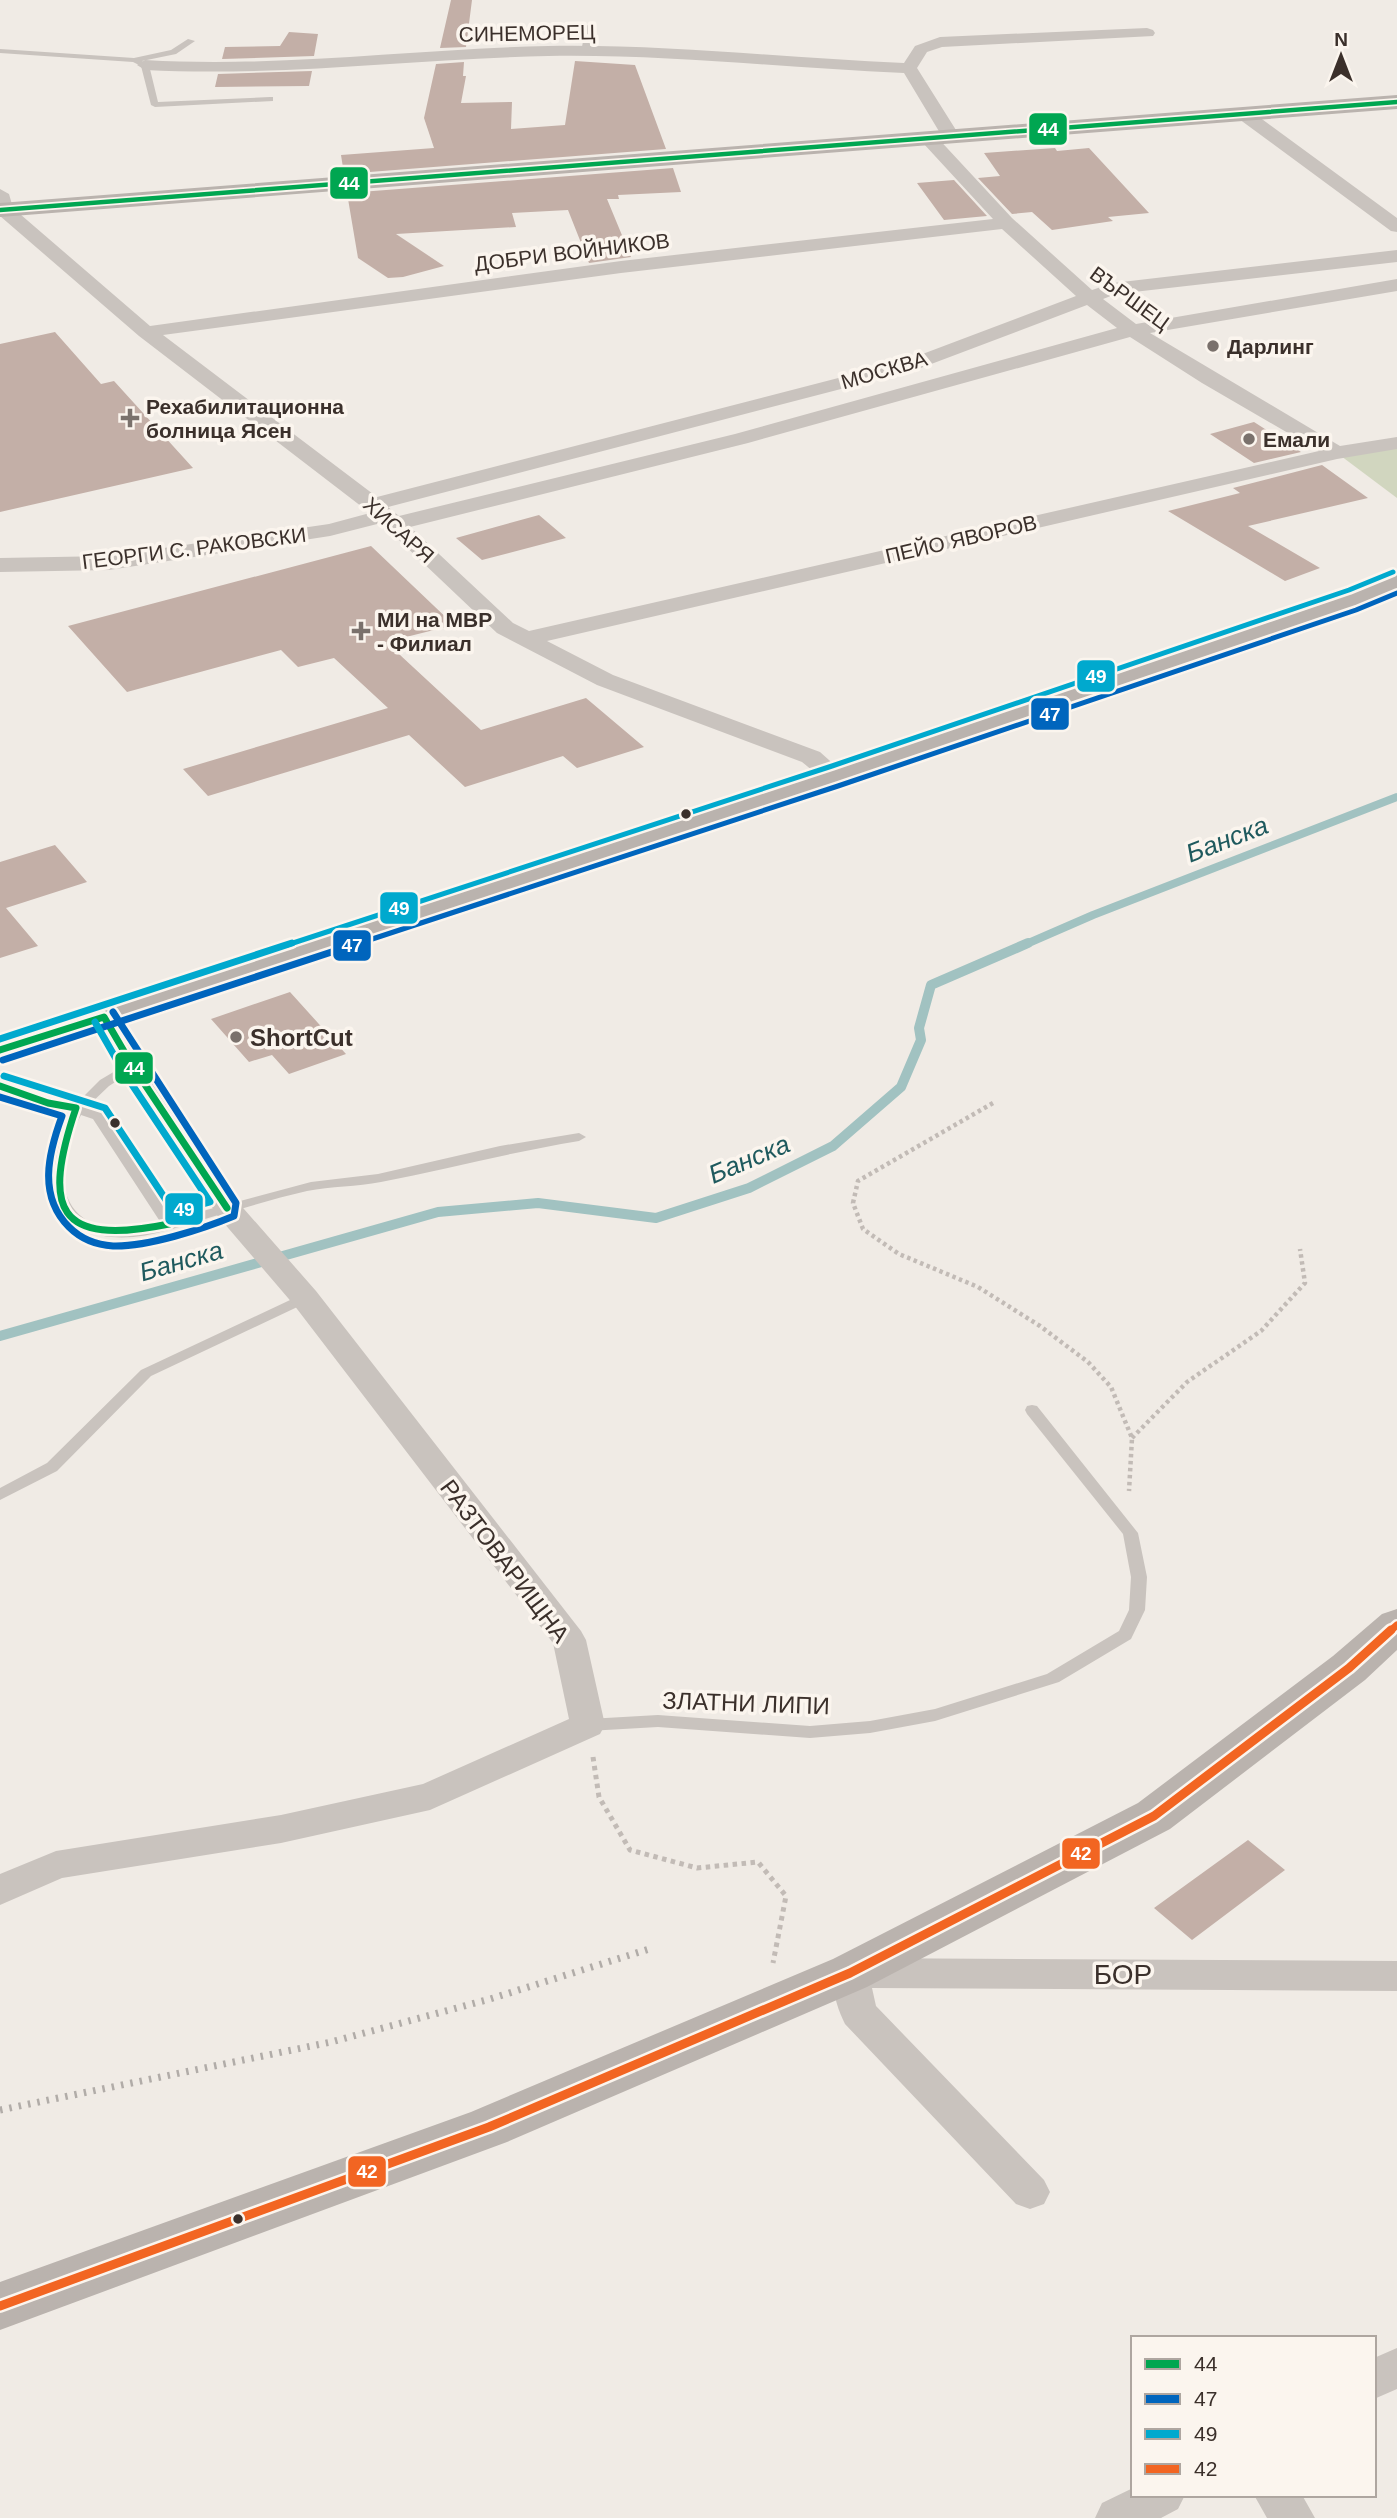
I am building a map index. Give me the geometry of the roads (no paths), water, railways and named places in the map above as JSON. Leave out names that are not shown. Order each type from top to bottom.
[{"type":"street","points":[[909,68],[921,49],[940,43],[1147,33]]},
{"type":"street","name":"СИНЕМОРЕЦ","points":[[139,63],[193,69],[247,70],[406,57],[533,51],[909,68]]},
{"type":"street","name":"ВЪРШЕЦ","points":[[909,68],[940,138],[1004,223],[1088,297],[1133,330],[1337,453]]},
{"type":"street","points":[[1,205],[940,138],[1397,102]]},
{"type":"street","points":[[1245,115],[1397,227]]},
{"type":"street","name":"ХИСАРЯ","points":[[1,205],[146,332],[384,514],[505,628],[605,680],[811,758],[835,776]]},
{"type":"street","name":"ДОБРИ ВОЙНИКОВ","points":[[146,332],[621,267],[1004,223]]},
{"type":"street","name":"МОСКВА","points":[[384,514],[911,365],[1113,289],[1397,256]]},
{"type":"street","name":"МОСКВА","points":[[384,514],[741,439],[1133,330],[1397,285]]},
{"type":"street","name":"ПЕЙО ЯВОРОВ","points":[[527,639],[1337,453],[1397,443]]},
{"type":"street","name":"ГЕОРГИ С. РАКОВСКИ","points":[[0,565],[109,563],[330,530],[384,514]]},
{"type":"street","points":[[0,1050],[835,776],[1353,600],[1397,582]]},
{"type":"street","name":"РАЗТОВАРИЩНА","points":[[104,1017],[132,1065],[234,1216],[304,1298],[569,1640],[588,1725]]},
{"type":"street","points":[[0,2306],[489,2127],[850,1973],[1154,1816],[1349,1668],[1397,1625]]},
{"type":"street","points":[[0,1890],[56,1865],[281,1829],[430,1796],[588,1725]]},
{"type":"street","points":[[850,1973],[858,2013],[1030,2192]]},
{"type":"street","name":"БОР","points":[[850,1973],[1397,1976]]},
{"type":"street","points":[[1376,2379],[1397,2367]]},
{"type":"street","points":[[1117,2518],[1159,2497]]},
{"type":"street","points":[[1277,2497],[1293,2518]]},
{"type":"lane","points":[[585,52],[590,26]]},
{"type":"lane","points":[[0,51],[139,63],[173,52],[191,41]]},
{"type":"lane","points":[[139,63],[155,105],[270,99]]},
{"type":"lane","points":[[132,1065],[106,1082],[76,1108],[65,1136],[57,1182],[62,1207],[74,1220],[95,1232],[116,1235],[146,1231],[169,1224],[234,1216],[311,1186],[397,1174],[494,1152],[579,1137]]},
{"type":"lane","points":[[0,1086],[48,1103],[99,1116],[169,1224]]},
{"type":"lane","points":[[0,1495],[52,1467],[146,1373],[304,1298]]},
{"type":"lane","name":"ЗЛАТНИ ЛИПИ","points":[[588,1725],[658,1721],[810,1732],[870,1727],[935,1715],[1052,1678],[1125,1635],[1137,1610],[1139,1577],[1130,1533],[1032,1410]]},
{"type":"waterway","name":"Банска","points":[[1024,945],[1093,915],[1397,797]]},
{"type":"waterway","name":"Банска","points":[[0,1336],[438,1212],[538,1203],[656,1218],[749,1188],[833,1146],[901,1087],[921,1040],[919,1028],[931,985],[1028,943]]},
{"type":"railway","points":[[0,2110],[331,2042],[490,1999],[649,1949]]},
{"type":"place","name":"Дарлинг","points":[[1213,346]]},
{"type":"place","name":"Рехабилитационна болница Ясен","points":[[130,418]]},
{"type":"place","name":"Емали","points":[[1249,439]]},
{"type":"place","name":"МИ на МВР - Филиал","points":[[361,631]]},
{"type":"place","name":"ShortCut","points":[[236,1037]]}]
